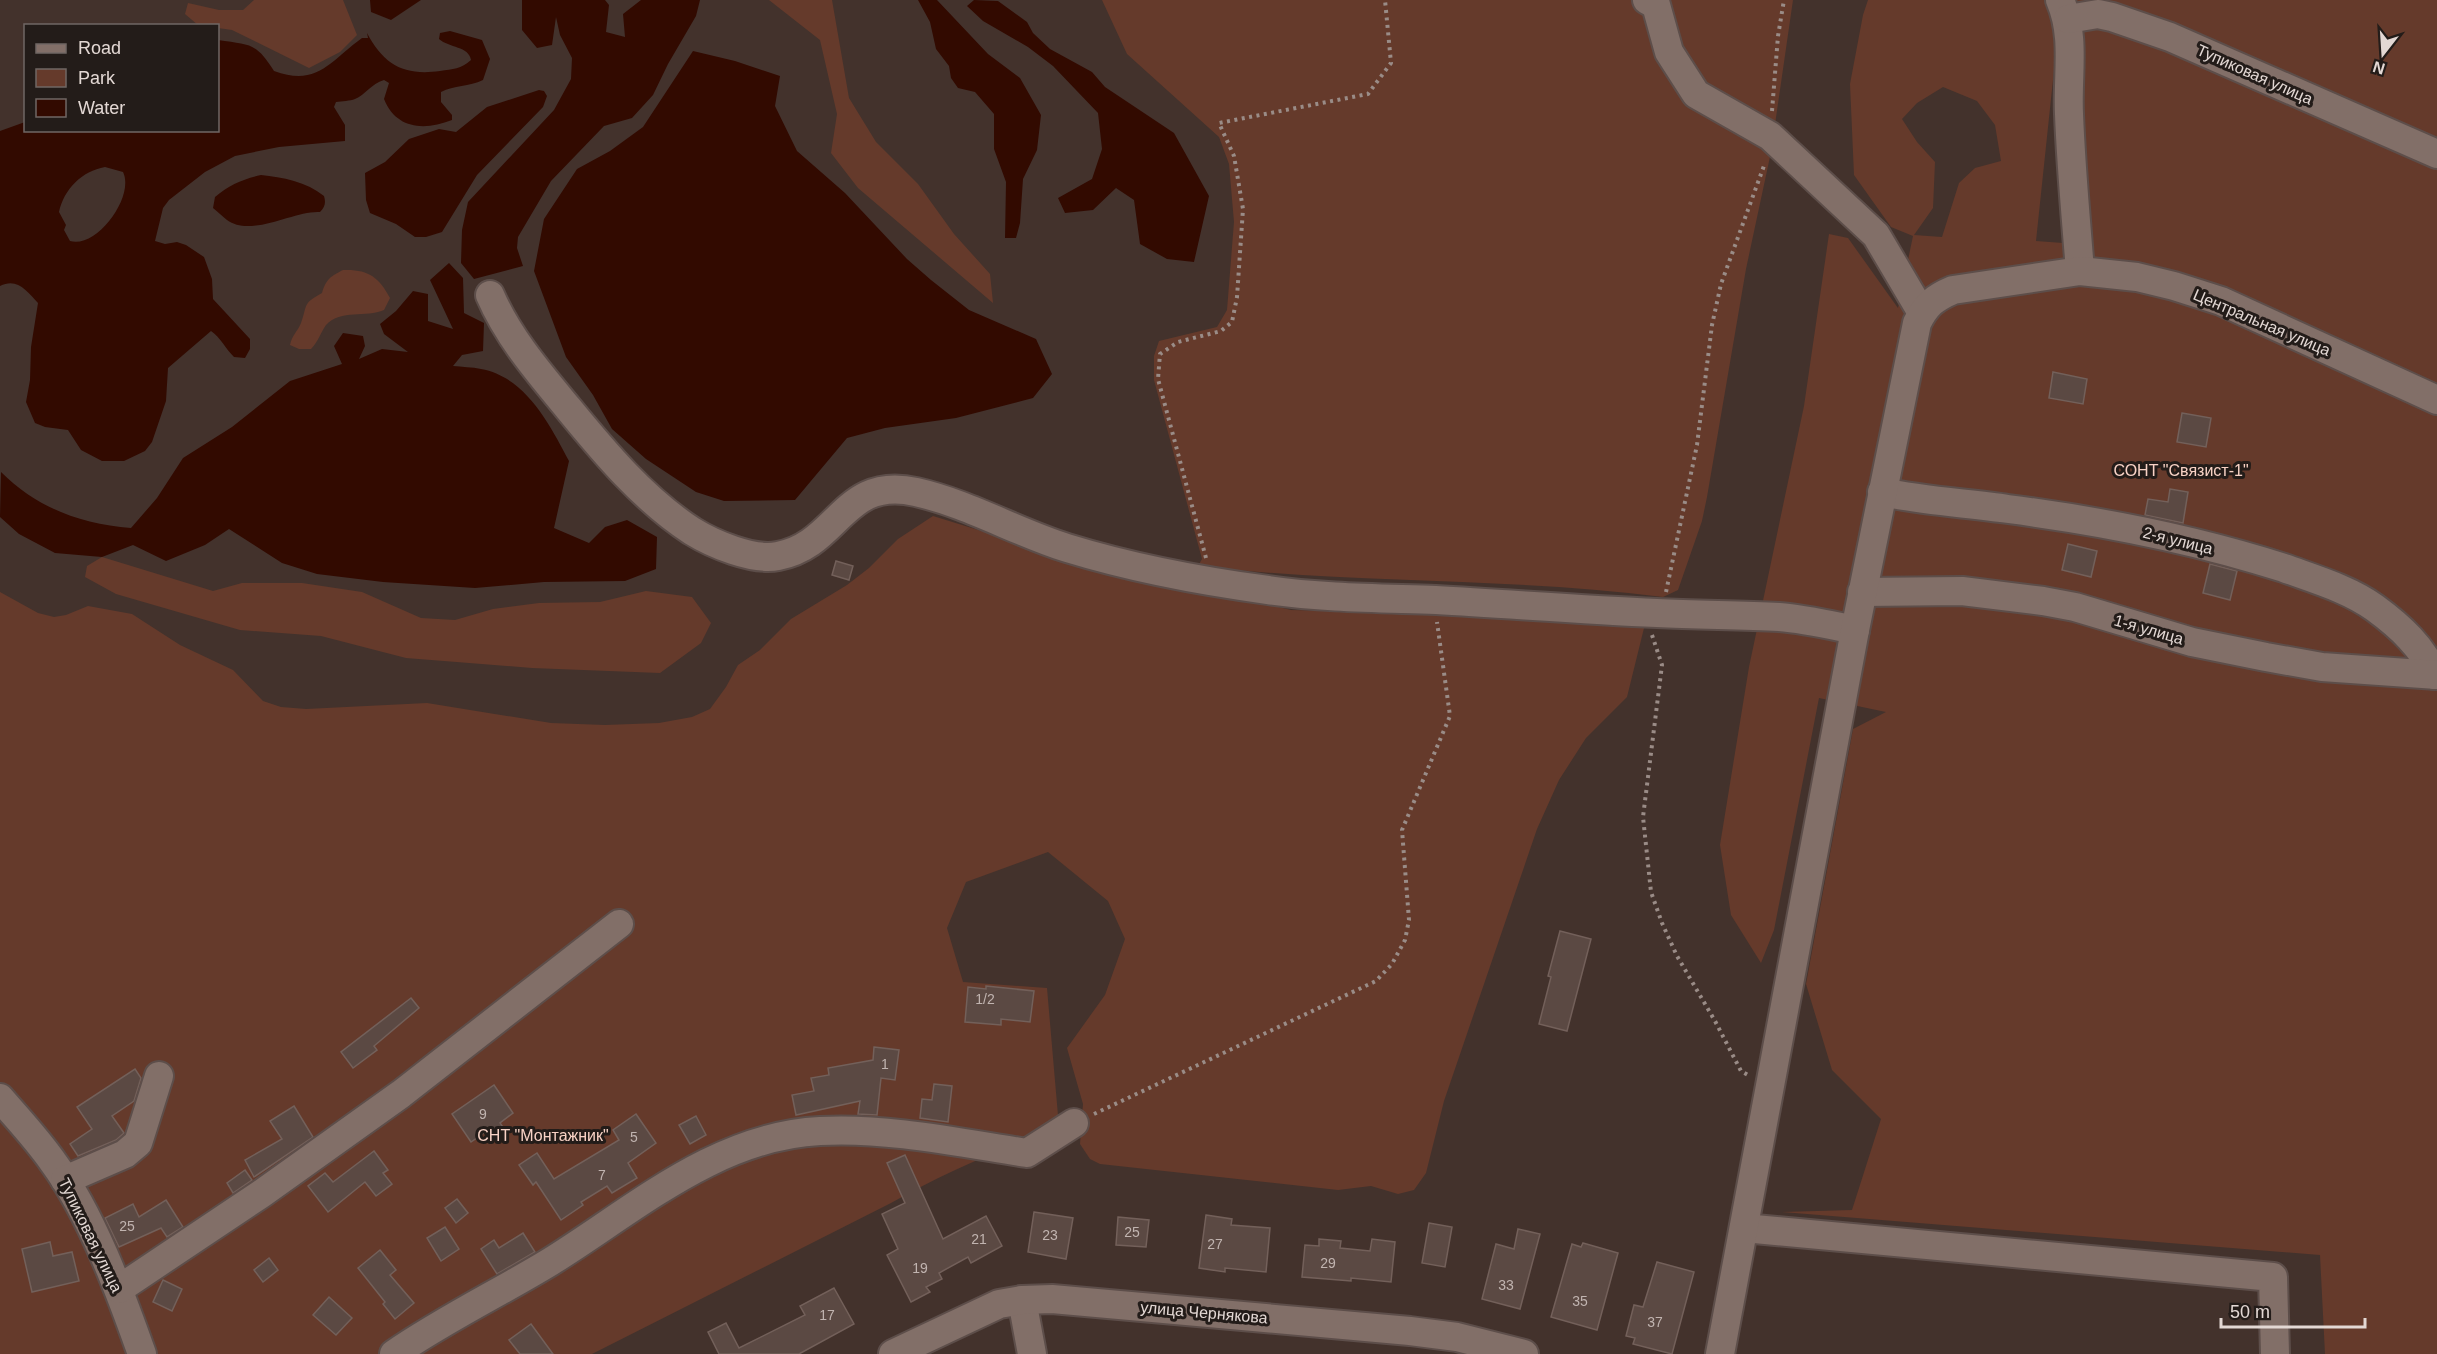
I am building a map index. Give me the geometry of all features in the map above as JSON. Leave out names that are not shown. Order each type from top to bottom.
[{"type":"street","points":[[1647,0],[1656,5],[1670,52],[1696,94],[1770,136],[1876,235],[1922,313],[1917,323],[1862,592],[1720,1354]]},
{"type":"street","points":[[2064,9],[2070,41],[2068,112],[2080,271]]},
{"type":"street","name":"Тупиковая улица","points":[[2064,9],[2097,14],[2170,37],[2437,154]]},
{"type":"street","name":"Центральная улица","points":[[1922,313],[1928,303],[1953,290],[2080,271],[2137,277],[2174,285],[2221,300],[2437,400]]},
{"type":"street","points":[[490,295],[501,320],[550,387],[599,446],[636,484],[693,532],[737,551],[763,558],[798,551],[822,534],[858,499],[874,492],[896,488],[950,501],[1066,548],[1203,580],[1329,597],[1782,617],[1855,630]]},
{"type":"street","name":"2-я улица","points":[[1882,492],[1922,500],[2005,508],[2118,526],[2235,554],[2297,573],[2351,594],[2374,608],[2410,637],[2426,656],[2436,675]]},
{"type":"street","name":"1-я улица","points":[[1862,592],[1962,591],[2043,601],[2076,607],[2192,642],[2266,657],[2322,667],[2436,675]]},
{"type":"street","points":[[119,1289],[261,1194],[401,1094],[619,924]]},
{"type":"street","points":[[65,1180],[125,1154],[138,1143],[159,1076]]},
{"type":"street","name":"Тупиковая улица","points":[[0,1098],[54,1162],[65,1180],[119,1289],[142,1354]]},
{"type":"street","points":[[394,1354],[552,1261],[661,1188],[699,1167],[750,1146],[782,1136],[819,1131],[865,1132],[1027,1153],[1074,1123]]},
{"type":"street","points":[[1744,1228],[2273,1277],[2275,1354]]},
{"type":"street","name":"улица Чернякова","points":[[893,1354],[982,1310],[1022,1300],[1052,1299],[1410,1331],[1457,1337],[1524,1354]]},
{"type":"street","points":[[1022,1300],[1032,1354]]},
{"type":"path","points":[[1203,580],[1206,560],[1158,378],[1160,354],[1178,342],[1221,332],[1232,322],[1243,209],[1234,156],[1219,123],[1368,94],[1391,63],[1385,0]]},
{"type":"path","points":[[1770,1086],[1741,1071],[1677,956],[1651,892],[1643,817],[1662,665],[1654,613],[1697,445],[1712,325],[1721,284],[1770,148],[1778,36],[1784,0]]},
{"type":"path","points":[[1074,1123],[1376,981],[1392,964],[1405,940],[1409,920],[1402,830],[1450,716],[1434,600]]},
{"type":"green space","points":[[254,0],[343,0],[357,35],[340,52],[309,68],[232,30],[219,28],[219,24],[197,24],[185,14],[188,3],[219,10],[243,10]]},
{"type":"green space","points":[[769,0],[832,0],[849,98],[876,142],[918,184],[954,234],[990,274],[993,303],[858,188],[831,153],[837,114],[820,40]]},
{"type":"green space","points":[[1102,0],[1793,0],[1771,152],[1746,269],[1707,497],[1702,521],[1678,590],[1663,597],[1547,586],[1314,576],[1198,566],[1202,559],[1154,380],[1154,356],[1159,341],[1217,327],[1227,310],[1234,222],[1229,164],[1219,137],[1127,54]]},
{"type":"green space","name":"СОНТ \"Связист-1\"","points":[[1868,0],[2045,0],[2046,2],[2046,0],[2437,0],[2437,1354],[2325,1354],[2320,1255],[1782,1212],[1852,1210],[1881,1119],[1832,1070],[1806,984],[1853,729],[1886,712],[1819,698],[1774,930],[1761,963],[1731,915],[1720,845],[1749,667],[1804,406],[1829,234],[1848,238],[1898,308],[1913,236],[1891,227],[1854,175],[1850,84]],"holes":[[[2058,42],[2063,243],[2036,241]],[[1943,87],[1977,101],[1995,125],[2001,161],[1975,168],[1959,183],[1942,237],[1914,235],[1933,208],[1935,162],[1917,142],[1902,119],[1917,103]]]},
{"type":"green space","points":[[343,270],[366,273],[377,280],[390,298],[384,310],[346,315],[332,320],[326,325],[311,349],[299,349],[290,345],[308,302],[322,293],[330,278]]},
{"type":"green space","name":"СНТ \"Монтажник\"","points":[[933,516],[1100,573],[1186,591],[1189,586],[1291,610],[1507,615],[1645,624],[1627,697],[1586,738],[1559,780],[1537,829],[1444,1101],[1426,1173],[1414,1190],[1398,1194],[1371,1186],[1338,1190],[1100,1164],[1090,1159],[1080,1144],[1083,1104],[1067,1048],[1105,995],[1125,939],[1108,901],[1048,852],[966,882],[947,928],[963,982],[1047,988],[1059,1127],[932,1181],[592,1354],[0,1354],[0,592],[38,613],[54,617],[88,606],[132,614],[180,645],[233,670],[263,701],[281,707],[306,709],[427,703],[551,723],[605,725],[659,723],[692,717],[710,709],[738,665],[760,650],[791,619],[847,585],[869,568],[898,539]]},
{"type":"green space","points":[[102,557],[213,591],[242,583],[302,583],[362,592],[421,618],[455,620],[493,609],[539,603],[600,602],[646,591],[692,597],[711,623],[701,643],[660,673],[532,668],[406,658],[321,636],[240,630],[116,594],[85,577],[87,566]]},
{"type":"water","points":[[370,0],[421,0],[391,20],[371,12]]},
{"type":"water","points":[[522,0],[605,0],[609,5],[606,32],[625,37],[623,14],[641,0],[700,0],[696,16],[653,95],[632,118],[604,126],[551,181],[518,237],[517,248],[523,266],[474,279],[461,263],[462,230],[468,202],[554,110],[571,79],[572,58],[560,35],[556,17],[552,45],[537,48],[522,30]]},
{"type":"water","points":[[918,0],[937,0],[988,54],[1020,78],[1041,115],[1037,150],[1023,179],[1020,223],[1016,238],[1005,238],[1006,182],[994,149],[994,114],[975,92],[958,88],[951,78],[949,66],[936,49],[930,22]]},
{"type":"water","points":[[974,0],[998,1],[1027,22],[1033,33],[1050,49],[1092,72],[1105,87],[1174,133],[1209,196],[1194,262],[1167,259],[1140,244],[1134,200],[1116,188],[1093,210],[1065,213],[1058,198],[1092,179],[1102,149],[1098,113],[1053,66],[1028,47],[983,21],[967,6]]},
{"type":"water","points":[[450,31],[482,40],[490,59],[483,80],[441,92],[441,102],[452,115],[452,120],[431,126],[403,122],[389,109],[384,99],[389,83],[384,80],[355,99],[336,102],[334,107],[345,125],[345,141],[279,147],[235,156],[205,172],[169,200],[163,208],[155,241],[165,244],[177,242],[204,257],[212,279],[213,299],[250,339],[250,349],[245,358],[234,357],[211,331],[168,368],[166,401],[152,442],[145,451],[124,461],[102,461],[81,450],[68,430],[45,427],[35,423],[26,402],[38,303],[17,284],[0,286],[0,131],[24,122],[24,132],[219,132],[219,40],[245,44],[257,50],[274,71],[289,75],[313,74],[332,63],[362,38],[368,38],[367,33],[388,60],[406,70],[427,72],[449,70],[460,67],[471,60],[467,52],[439,39],[440,33]],"holes":[[[105,167],[123,172],[124,194],[119,206],[102,229],[81,241],[70,241],[64,230],[66,225],[59,212],[65,196],[75,182],[89,172]]]},
{"type":"water","points":[[693,51],[735,61],[780,76],[775,106],[797,151],[845,193],[907,259],[969,310],[1036,339],[1052,374],[1033,398],[956,418],[885,428],[847,438],[795,500],[724,501],[696,492],[646,459],[612,429],[593,395],[566,357],[534,271],[544,219],[577,169],[610,151],[643,127]]},
{"type":"water","points":[[539,90],[544,91],[547,96],[543,107],[477,175],[442,232],[426,237],[415,237],[396,224],[370,213],[366,200],[365,173],[385,162],[409,139],[439,129],[456,132],[487,107]]},
{"type":"water","points":[[261,175],[286,179],[310,187],[324,196],[324,207],[320,212],[248,226],[237,225],[227,220],[213,208],[215,197],[226,189]]},
{"type":"water","points":[[449,263],[463,278],[464,313],[484,323],[483,351],[462,355],[453,366],[481,369],[497,374],[524,392],[545,418],[569,461],[554,528],[589,543],[605,527],[627,520],[657,537],[656,569],[625,581],[544,582],[475,588],[383,582],[317,574],[282,563],[229,529],[205,545],[166,561],[133,545],[102,557],[55,553],[19,534],[0,517],[1,472],[29,495],[61,512],[95,523],[131,528],[157,498],[183,458],[232,427],[290,381],[342,364],[334,346],[343,333],[363,336],[365,346],[359,359],[382,349],[408,352],[384,334],[380,324],[396,311],[413,291],[428,294],[428,321],[453,329],[430,280]]},
{"type":"building","points":[[2053,372],[2087,379],[2083,404],[2049,398]]},
{"type":"building","points":[[2182,413],[2211,418],[2206,447],[2177,442]]},
{"type":"building","points":[[2170,489],[2188,492],[2183,523],[2145,515],[2148,499],[2168,502]]},
{"type":"building","points":[[2068,544],[2097,551],[2091,577],[2062,570]]},
{"type":"building","points":[[836,561],[853,566],[849,580],[832,575]]},
{"type":"building","points":[[2210,564],[2237,571],[2230,600],[2203,593]]},
{"type":"building","points":[[1560,931],[1591,939],[1567,1031],[1539,1024]]},
{"type":"building","points":[[986,986],[1034,991],[1030,1022],[1001,1019],[1001,1025],[965,1022],[968,987],[986,989]]},
{"type":"building","points":[[411,998],[419,1008],[374,1046],[377,1050],[353,1068],[341,1052]]},
{"type":"building","points":[[874,1047],[899,1050],[895,1080],[881,1078],[877,1115],[858,1114],[860,1101],[796,1115],[792,1095],[814,1091],[811,1078],[829,1075],[828,1068],[873,1060]]},
{"type":"building","points":[[135,1069],[141,1078],[134,1101],[112,1116],[124,1133],[116,1140],[78,1156],[70,1144],[92,1129],[77,1107]]},
{"type":"building","points":[[934,1084],[952,1086],[948,1122],[920,1118],[922,1099],[932,1100]]},
{"type":"building","points":[[494,1085],[513,1113],[500,1123],[505,1130],[492,1139],[487,1131],[471,1142],[452,1114]]},
{"type":"building","points":[[294,1106],[313,1137],[254,1177],[245,1160],[282,1139],[270,1121]]},
{"type":"building","points":[[636,1114],[656,1143],[628,1163],[637,1178],[612,1193],[607,1186],[581,1202],[583,1205],[561,1220],[536,1182],[533,1185],[519,1165],[537,1153],[554,1179],[619,1140],[613,1130]]},
{"type":"building","points":[[696,1116],[706,1135],[690,1144],[679,1125]]},
{"type":"building","points":[[374,1151],[388,1170],[383,1173],[392,1184],[376,1196],[365,1182],[328,1212],[308,1186],[325,1173],[333,1182]]},
{"type":"building","points":[[905,1155],[943,1239],[986,1216],[1002,1246],[971,1263],[968,1257],[939,1273],[942,1279],[926,1287],[930,1292],[911,1302],[887,1255],[898,1249],[882,1214],[905,1203],[887,1163]]},
{"type":"building","points":[[245,1170],[252,1180],[233,1193],[227,1183]]},
{"type":"building","points":[[457,1199],[468,1213],[456,1223],[445,1208]]},
{"type":"building","points":[[166,1200],[183,1227],[167,1237],[161,1228],[119,1247],[105,1218],[133,1204],[139,1217]]},
{"type":"building","points":[[1034,1212],[1073,1218],[1066,1259],[1028,1252]]},
{"type":"building","points":[[1206,1215],[1232,1219],[1231,1225],[1270,1228],[1266,1272],[1225,1268],[1225,1272],[1199,1268]]},
{"type":"building","points":[[1118,1217],[1149,1220],[1146,1247],[1116,1245]]},
{"type":"building","points":[[1429,1223],[1452,1227],[1445,1267],[1422,1263]]},
{"type":"building","points":[[445,1227],[459,1249],[441,1261],[427,1238]]},
{"type":"building","points":[[1518,1229],[1540,1234],[1520,1309],[1482,1299],[1496,1244],[1514,1249]]},
{"type":"building","points":[[523,1233],[535,1252],[497,1274],[481,1249],[494,1240],[499,1248]]},
{"type":"building","points":[[1319,1239],[1341,1241],[1340,1248],[1370,1251],[1372,1239],[1395,1242],[1391,1282],[1302,1277],[1305,1245],[1319,1246]]},
{"type":"building","points":[[50,1242],[53,1256],[72,1252],[79,1281],[32,1292],[22,1249]]},
{"type":"building","points":[[1583,1243],[1618,1253],[1597,1330],[1551,1317],[1572,1244],[1581,1247]]},
{"type":"building","points":[[380,1250],[396,1270],[390,1275],[414,1303],[395,1319],[383,1304],[385,1302],[358,1268]]},
{"type":"building","points":[[269,1258],[278,1270],[263,1282],[254,1270]]},
{"type":"building","points":[[1657,1262],[1694,1272],[1672,1354],[1633,1344],[1635,1338],[1626,1336],[1634,1305],[1643,1307]]},
{"type":"building","points":[[163,1280],[182,1289],[172,1311],[153,1302]]},
{"type":"building","points":[[834,1288],[854,1324],[799,1354],[719,1354],[708,1332],[726,1323],[739,1348],[805,1315],[800,1306]]},
{"type":"building","points":[[329,1297],[352,1318],[336,1335],[313,1315]]},
{"type":"building","points":[[531,1324],[553,1354],[520,1354],[509,1340]]}]
